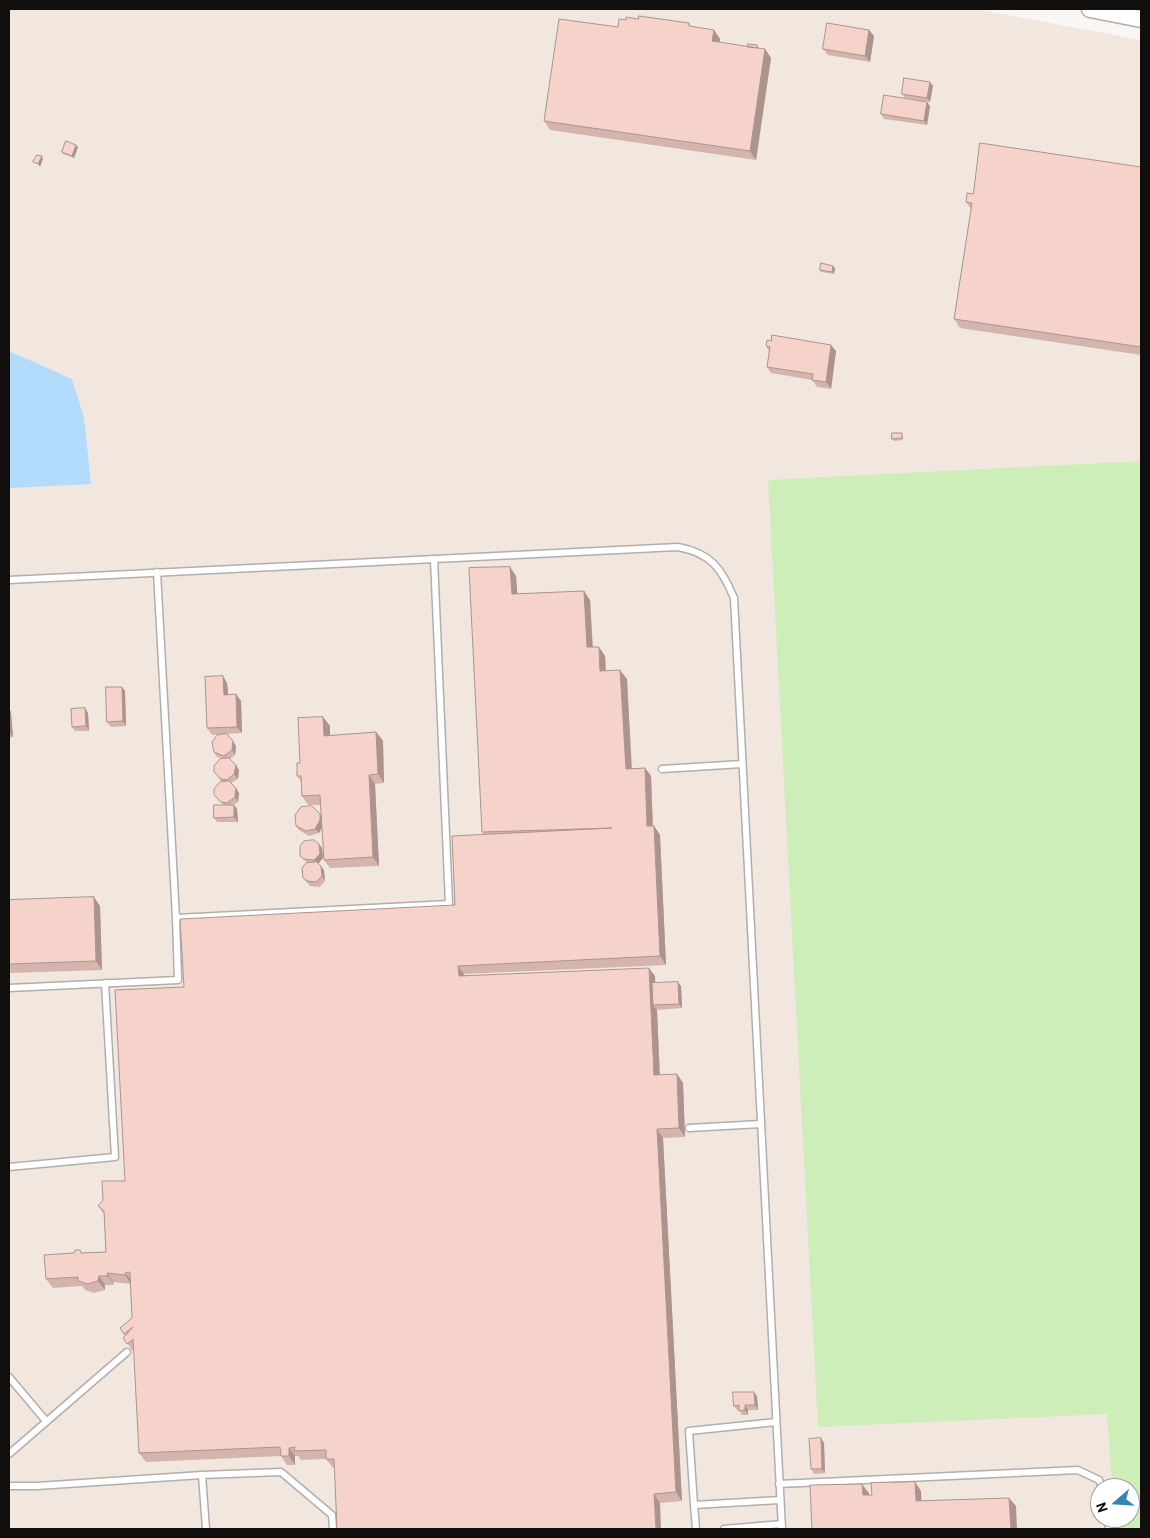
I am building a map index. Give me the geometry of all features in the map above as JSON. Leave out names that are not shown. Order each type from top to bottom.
[{"type":"street","points":[[1090,9],[1141,19]]},
{"type":"lane","points":[[9,580],[678,547],[691,549],[705,556],[718,566],[734,598],[782,1527],[724,1529]]},
{"type":"lane","points":[[176,918],[449,904],[434,559]]},
{"type":"lane","points":[[9,988],[178,980],[157,572]]},
{"type":"lane","points":[[662,769],[742,764]]},
{"type":"lane","points":[[9,1166],[115,1157],[105,983]]},
{"type":"lane","points":[[689,1128],[760,1124]]},
{"type":"lane","points":[[9,1454],[127,1352]]},
{"type":"lane","points":[[9,1377],[46,1421]]},
{"type":"lane","points":[[696,1529],[689,1431],[776,1422]]},
{"type":"lane","points":[[779,1484],[1078,1470],[1095,1478]]},
{"type":"lane","points":[[9,1486],[281,1472],[332,1515],[333,1529]]},
{"type":"lane","points":[[202,1475],[206,1529]]},
{"type":"lane","points":[[694,1505],[780,1500]]},
{"type":"shaded area","points":[[9,9],[976,9],[1141,40],[1141,461],[768,481],[1108,1414],[1126,1478],[1090,1478],[1090,1528],[1131,1529],[9,1529]]},
{"type":"green space","points":[[1141,461],[1141,1529],[1114,1529],[1140,1528],[1140,1478],[1111,1478],[1107,1414],[818,1427],[768,480]]},
{"type":"water","points":[[9,351],[72,379],[84,418],[91,484],[9,488]]},
{"type":"building","points":[[639,16],[689,23],[689,26],[714,30],[712,41],[765,49],[750,151],[544,121],[559,19],[618,27],[619,19],[626,20],[626,17],[638,19]]},
{"type":"building","points":[[827,23],[869,30],[865,56],[823,49]]},
{"type":"building","points":[[748,44],[757,45],[757,48],[748,47]]},
{"type":"building","points":[[904,78],[930,82],[927,98],[902,94]]},
{"type":"building","points":[[884,95],[927,102],[924,121],[881,114]]},
{"type":"building","points":[[66,141],[76,145],[72,156],[62,152]]},
{"type":"building","points":[[980,143],[1141,167],[1141,347],[954,319],[972,203],[966,202],[967,193],[973,194]]},
{"type":"building","points":[[37,155],[42,156],[38,164],[33,162]]},
{"type":"building","points":[[821,263],[833,266],[832,272],[820,270]]},
{"type":"building","points":[[772,335],[831,345],[826,382],[812,380],[813,374],[767,367],[770,347],[766,346],[767,340],[771,341]]},
{"type":"building","points":[[892,433],[902,433],[902,438],[892,439]]},
{"type":"building","points":[[510,567],[512,594],[584,591],[587,647],[599,647],[600,671],[620,670],[626,769],[645,768],[647,826],[654,826],[660,956],[458,966],[459,976],[649,968],[654,1075],[677,1074],[679,1128],[657,1129],[676,1492],[654,1494],[656,1529],[337,1529],[334,1459],[326,1459],[326,1450],[294,1451],[295,1447],[289,1448],[289,1456],[281,1456],[280,1447],[139,1453],[133,1339],[127,1344],[123,1338],[133,1327],[124,1334],[120,1328],[132,1318],[130,1272],[125,1273],[125,1275],[107,1273],[108,1276],[99,1276],[98,1281],[88,1284],[78,1281],[78,1277],[46,1279],[44,1255],[74,1253],[75,1250],[80,1250],[81,1253],[106,1252],[104,1211],[98,1206],[103,1200],[102,1181],[125,1181],[115,990],[184,987],[180,919],[455,905],[452,836],[612,828],[482,832],[469,568]]},
{"type":"building","points":[[223,676],[224,695],[236,694],[237,727],[207,728],[205,677]]},
{"type":"building","points":[[106,687],[122,687],[123,721],[107,722]]},
{"type":"building","points":[[85,708],[86,726],[72,727],[71,709]]},
{"type":"building","points":[[323,717],[324,736],[376,732],[378,774],[369,775],[373,857],[324,860],[320,795],[302,796],[301,776],[297,776],[297,763],[300,763],[298,718]]},
{"type":"building","points":[[227,734],[233,741],[232,750],[224,756],[214,752],[212,742],[217,735]]},
{"type":"building","points":[[229,758],[236,765],[234,774],[227,780],[221,779],[214,772],[214,766],[220,759]]},
{"type":"building","points":[[229,781],[236,788],[235,797],[227,803],[221,802],[214,795],[214,789],[220,782]]},
{"type":"building","points":[[214,805],[234,805],[234,817],[214,818]]},
{"type":"building","points":[[312,806],[320,814],[320,820],[315,829],[306,831],[296,826],[295,815],[301,807]]},
{"type":"building","points":[[314,840],[319,844],[320,854],[314,860],[304,859],[300,856],[300,846],[304,841]]},
{"type":"building","points":[[317,862],[321,866],[322,876],[316,882],[307,881],[303,878],[302,868],[306,863]]},
{"type":"building","points":[[94,897],[96,961],[9,964],[9,900]]},
{"type":"building","points":[[678,982],[679,1004],[653,1005],[652,983]]},
{"type":"building","points":[[733,1392],[754,1392],[755,1405],[745,1405],[745,1410],[739,1411],[739,1405],[734,1406]]},
{"type":"building","points":[[821,1438],[822,1469],[811,1469],[809,1439]]},
{"type":"building","points":[[915,1482],[916,1501],[1009,1498],[1011,1529],[812,1529],[810,1485],[862,1484],[863,1495],[872,1495],[871,1483]]}]
